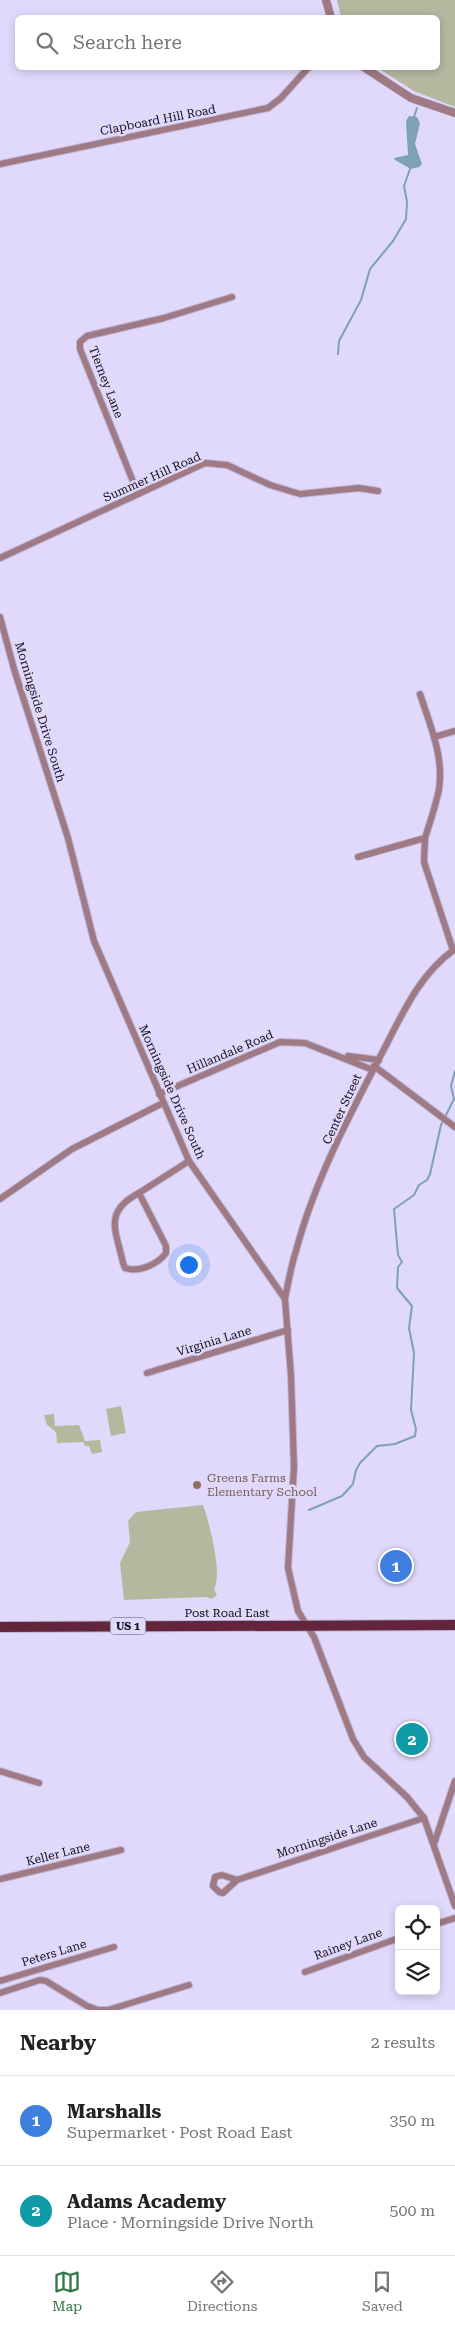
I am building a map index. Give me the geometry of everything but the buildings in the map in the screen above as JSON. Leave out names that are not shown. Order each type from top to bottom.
[{"type":"main road","name":"Post Road East","points":[[0,1627],[455,1625]]},
{"type":"street","points":[[326,0],[329,15]]},
{"type":"street","name":"Clapboard Hill Road","points":[[0,164],[268,108],[306,70]]},
{"type":"street","points":[[368,70],[411,98],[455,113]]},
{"type":"street","name":"Tierney Lane","points":[[138,494],[80,349],[80,342],[88,336],[164,318],[232,296]]},
{"type":"street","name":"Summer Hill Road","points":[[0,558],[205,464],[227,465],[270,485],[300,494],[359,488],[378,491]]},
{"type":"street","name":"Morningside Drive South","points":[[0,617],[14,669],[68,838],[94,941],[189,1161],[285,1299],[294,1467],[288,1568],[295,1602],[306,1625],[314,1636],[353,1738],[364,1757],[407,1797],[424,1818],[455,1906]]},
{"type":"street","points":[[420,694],[434,737],[440,764],[439,789],[426,838],[424,862],[454,949]]},
{"type":"street","points":[[434,737],[455,731]]},
{"type":"street","points":[[358,857],[426,838]]},
{"type":"street","name":"Center Street","points":[[285,1299],[296,1250],[320,1181],[373,1068],[412,996],[430,969],[454,949]]},
{"type":"street","name":"Hillandale Road","points":[[160,1094],[280,1042],[305,1043],[373,1068],[453,1126]]},
{"type":"street","name":"Hillandale Road","points":[[339,1055],[379,1060]]},
{"type":"street","points":[[0,1199],[72,1150],[163,1103]]},
{"type":"street","points":[[139,1192],[166,1246],[166,1253],[155,1263],[132,1270],[126,1268],[122,1263],[114,1219],[120,1205],[139,1192],[189,1161]]},
{"type":"street","name":"Virginia Lane","points":[[147,1373],[288,1330]]},
{"type":"street","points":[[0,1771],[39,1783]]},
{"type":"street","points":[[434,1844],[455,1781]]},
{"type":"street","name":"Morningside Lane","points":[[237,1880],[424,1818]]},
{"type":"street","name":"Keller Lane","points":[[0,1880],[121,1850]]},
{"type":"street","points":[[440,1923],[455,1918]]},
{"type":"street","name":"Rainey Lane","points":[[305,1972],[395,1939]]},
{"type":"street","name":"Peters Lane","points":[[0,1981],[114,1947]]},
{"type":"street","points":[[0,1993],[40,1980],[46,1981],[87,2006],[98,2010],[108,2010],[189,1985]]},
{"type":"green space","points":[[337,0],[455,0],[455,107],[414,91],[381,70],[440,70],[440,15],[341,15]]},
{"type":"green space","points":[[121,1406],[126,1433],[111,1436],[106,1409]]},
{"type":"green space","points":[[54,1414],[55,1426],[79,1425],[85,1441],[100,1440],[102,1452],[92,1454],[89,1446],[85,1446],[83,1442],[57,1443],[56,1432],[47,1425],[44,1415]]},
{"type":"green space","points":[[203,1505],[209,1523],[216,1560],[217,1572],[214,1589],[217,1595],[212,1599],[206,1597],[124,1600],[120,1563],[130,1542],[128,1521],[136,1512]]},
{"type":"water","points":[[409,116],[417,117],[420,123],[415,144],[422,164],[411,169],[394,158],[408,155],[406,121]]},
{"type":"waterway","points":[[414,117],[417,108]]},
{"type":"waterway","points":[[338,354],[339,341],[361,300],[370,269],[393,241],[406,219],[407,202],[404,186],[410,169]]},
{"type":"waterway","points":[[309,1510],[342,1496],[353,1484],[356,1470],[360,1463],[377,1446],[395,1444],[415,1436],[416,1429],[411,1410],[414,1353],[409,1328],[412,1306],[397,1288],[398,1267],[402,1262],[398,1255],[394,1209],[414,1195],[419,1185],[427,1180],[430,1174],[441,1125],[454,1099],[451,1086],[455,1071]]},
{"type":"place","name":"Greens Farms Elementary School","points":[[197,1485]]},
{"type":"place","name":"Marshalls","points":[[396,1566]]},
{"type":"place","name":"Adams Academy","points":[[412,1739]]}]
